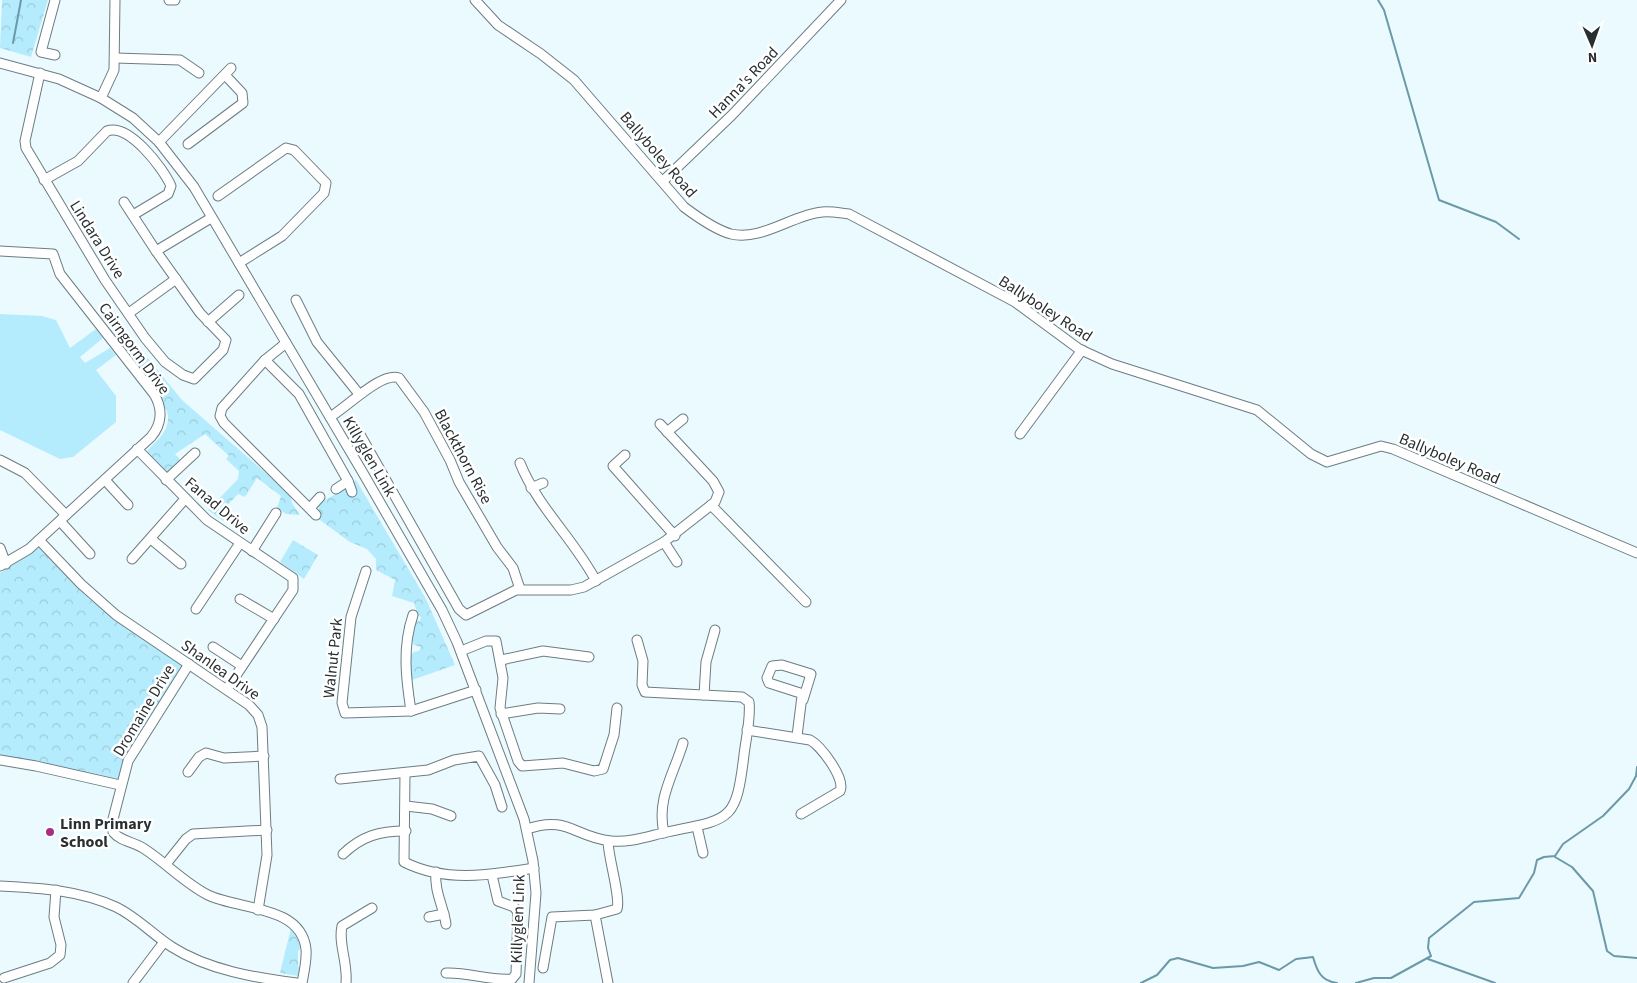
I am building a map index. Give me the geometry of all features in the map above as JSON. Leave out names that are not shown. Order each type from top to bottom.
[{"type":"street","points":[[55,0],[41,52],[55,55]]},
{"type":"street","points":[[101,98],[114,70],[115,0]]},
{"type":"street","points":[[168,0],[175,0]]},
{"type":"street","name":"Ballyboley Road","points":[[475,0],[498,25],[541,54],[574,80],[684,207],[701,220],[731,234],[776,228],[796,218],[822,212],[849,214],[1015,302],[1082,350],[1112,364],[1257,410],[1312,454],[1327,462],[1380,446],[1393,449],[1637,553]]},
{"type":"street","name":"Hanna's Road","points":[[663,181],[732,115],[841,0]]},
{"type":"street","points":[[115,58],[180,60],[199,73]]},
{"type":"street","name":"Killyglen Link","points":[[0,62],[40,73],[101,98],[133,118],[159,142],[183,171],[330,417],[442,610],[461,651],[527,829],[534,868],[535,915],[529,983]]},
{"type":"street","points":[[159,142],[228,72],[242,93],[243,103],[190,139]]},
{"type":"street","name":"Lindara Drive","points":[[40,73],[25,143],[44,180],[106,280],[161,359],[192,379],[195,378],[221,352],[226,344],[224,336],[208,322],[156,251],[124,202]]},
{"type":"street","points":[[44,180],[78,160],[106,131],[112,129],[132,138],[144,149],[163,171],[171,186],[168,194],[132,215]]},
{"type":"street","points":[[218,196],[286,148],[294,150],[326,182],[324,193],[282,236],[239,263]]},
{"type":"street","points":[[156,251],[211,218]]},
{"type":"street","name":"Cairngorm Drive","points":[[0,251],[51,253],[55,257],[60,274],[158,401],[160,414],[159,424],[152,436],[22,555],[3,565],[0,548]]},
{"type":"street","points":[[129,313],[176,279]]},
{"type":"street","points":[[208,322],[239,295]]},
{"type":"street","points":[[296,300],[315,339],[359,394]]},
{"type":"street","points":[[286,343],[265,360],[222,408],[220,417],[313,511],[320,497]]},
{"type":"street","points":[[1020,434],[1082,350]]},
{"type":"street","points":[[265,360],[299,394],[348,481],[352,492]]},
{"type":"street","name":"Blackthorn Rise","points":[[330,417],[347,406],[359,394],[392,376],[401,379],[424,412],[450,460],[459,482],[493,541],[514,568],[520,589]]},
{"type":"street","points":[[667,432],[683,419]]},
{"type":"street","points":[[358,430],[462,614],[470,615],[504,595],[520,589],[571,590],[592,582],[675,536],[711,505],[719,492],[713,481],[660,424]]},
{"type":"street","name":"Fanad Drive","points":[[137,450],[207,520],[290,576],[294,583],[293,590],[274,619]]},
{"type":"street","name":"Fanad Drive","points":[[166,480],[195,453]]},
{"type":"street","points":[[625,455],[613,466],[675,536]]},
{"type":"street","points":[[0,460],[25,473],[90,554]]},
{"type":"street","points":[[520,463],[531,488],[544,508],[585,560],[592,582]]},
{"type":"street","points":[[105,480],[128,505]]},
{"type":"street","points":[[336,489],[348,481]]},
{"type":"street","points":[[531,488],[543,483]]},
{"type":"street","points":[[132,559],[185,499]]},
{"type":"street","points":[[711,505],[806,602]]},
{"type":"street","name":"Fanad Drive","points":[[252,551],[276,513]]},
{"type":"street","points":[[151,539],[181,564]]},
{"type":"street","name":"Shanlea Drive","points":[[39,540],[81,584],[110,610],[250,705],[258,715],[262,727],[267,830],[267,865],[258,910]]},
{"type":"street","points":[[664,542],[677,562]]},
{"type":"street","points":[[196,609],[240,543]]},
{"type":"street","name":"Walnut Park","points":[[366,571],[351,617],[342,709],[349,714],[412,712],[476,690]]},
{"type":"street","points":[[227,689],[274,619],[240,599]]},
{"type":"street","points":[[412,712],[406,678],[406,657],[413,615]]},
{"type":"street","points":[[704,695],[706,662],[715,630]]},
{"type":"street","points":[[461,651],[492,640],[496,641],[504,678],[500,703],[501,714],[518,761],[522,766],[563,764],[597,771],[603,769],[614,734],[617,708]]},
{"type":"street","points":[[527,829],[542,824],[556,823],[608,841],[628,840],[697,827],[718,820],[735,803],[740,788],[750,706],[747,698],[645,692],[642,685],[642,658],[637,640]]},
{"type":"street","points":[[213,647],[242,666]]},
{"type":"street","points":[[501,660],[543,651],[588,657]]},
{"type":"street","name":"Dromaine Drive","points":[[189,664],[135,746],[120,785],[112,819],[113,832],[121,839],[144,848],[207,894],[289,920],[301,934],[306,951],[302,983]]},
{"type":"street","points":[[796,736],[803,700],[811,674],[782,665],[772,666],[768,670],[768,681],[800,693],[803,700]]},
{"type":"street","points":[[501,714],[534,708],[560,709]]},
{"type":"street","points":[[747,730],[796,736],[810,740],[819,746],[842,783],[839,791],[801,814]]},
{"type":"street","points":[[664,833],[661,818],[662,800],[683,743]]},
{"type":"street","points":[[188,772],[199,757],[206,754],[224,758],[264,756]]},
{"type":"street","points":[[340,779],[428,770],[454,760],[478,756],[495,784],[502,807]]},
{"type":"street","points":[[0,760],[120,785]]},
{"type":"street","points":[[405,773],[406,831],[404,862],[436,872],[464,876],[492,875],[534,868]]},
{"type":"street","points":[[406,806],[432,809],[450,816]]},
{"type":"street","points":[[697,827],[703,853]]},
{"type":"street","points":[[166,864],[186,839],[193,834],[267,830]]},
{"type":"street","points":[[342,854],[358,840],[370,835],[385,831],[406,831]]},
{"type":"street","points":[[543,968],[552,917],[614,912],[618,905],[608,854],[608,841]]},
{"type":"street","points":[[436,872],[436,891],[446,924]]},
{"type":"street","points":[[446,973],[459,972],[504,980],[512,979],[516,974],[518,912],[514,907],[498,900],[492,875]]},
{"type":"street","points":[[0,886],[56,890],[88,897],[116,908],[140,922],[164,942],[198,960],[278,982],[297,983]]},
{"type":"street","points":[[4,978],[50,963],[60,955],[61,945],[54,917],[56,890]]},
{"type":"street","points":[[346,983],[346,962],[340,936],[342,926],[372,908]]},
{"type":"street","points":[[428,917],[444,914]]},
{"type":"street","points":[[595,915],[608,983]]},
{"type":"street","points":[[138,981],[164,942]]},
{"type":"green space","points":[[2,0],[48,0],[31,57],[0,48]]},
{"type":"green space","points":[[0,314],[42,316],[56,320],[70,348],[96,329],[103,338],[80,357],[85,363],[110,348],[116,355],[96,370],[116,396],[116,422],[73,457],[60,459],[0,430]]},
{"type":"green space","points":[[119,323],[182,400],[290,494],[292,503],[300,515],[286,514],[277,508],[281,496],[257,478],[245,497],[238,494],[225,508],[229,513],[223,521],[208,510],[238,479],[239,471],[226,459],[229,456],[205,434],[175,454],[182,462],[166,476],[146,452],[166,429],[168,423],[167,411],[109,331]]},
{"type":"green space","points":[[356,480],[426,599],[455,665],[412,680],[410,656],[414,652],[419,651],[421,647],[414,645],[411,638],[416,620],[420,621],[421,617],[418,615],[414,603],[392,596],[395,580],[376,570],[376,559],[367,549],[350,542],[317,518],[320,515],[318,506],[323,501],[345,489],[348,492],[354,493],[356,487],[353,482]]},
{"type":"green space","points":[[293,540],[318,555],[304,579],[280,562]]},
{"type":"green space","points":[[39,548],[89,599],[185,667],[118,782],[0,758],[0,573]]},
{"type":"green space","points":[[291,928],[302,947],[298,951],[298,966],[301,971],[298,976],[280,973]]},
{"type":"waterway","points":[[13,43],[21,0]]},
{"type":"waterway","points":[[1378,0],[1384,10],[1439,200],[1496,222],[1519,239]]},
{"type":"waterway","points":[[1356,983],[1374,978],[1391,978],[1431,956],[1428,948],[1429,938],[1474,902],[1519,898],[1534,873],[1537,860],[1555,856],[1563,844],[1603,816],[1629,789],[1636,776],[1637,767]]},
{"type":"waterway","points":[[1555,857],[1572,867],[1593,891],[1607,951],[1614,956],[1637,958]]},
{"type":"waterway","points":[[1141,983],[1157,975],[1170,960],[1178,958],[1213,968],[1243,966],[1259,962],[1279,970],[1296,959],[1313,957],[1316,967],[1323,978],[1337,983]]},
{"type":"waterway","points":[[1428,959],[1495,983]]},
{"type":"place","name":"Linn Primary School","points":[[50,832]]}]
